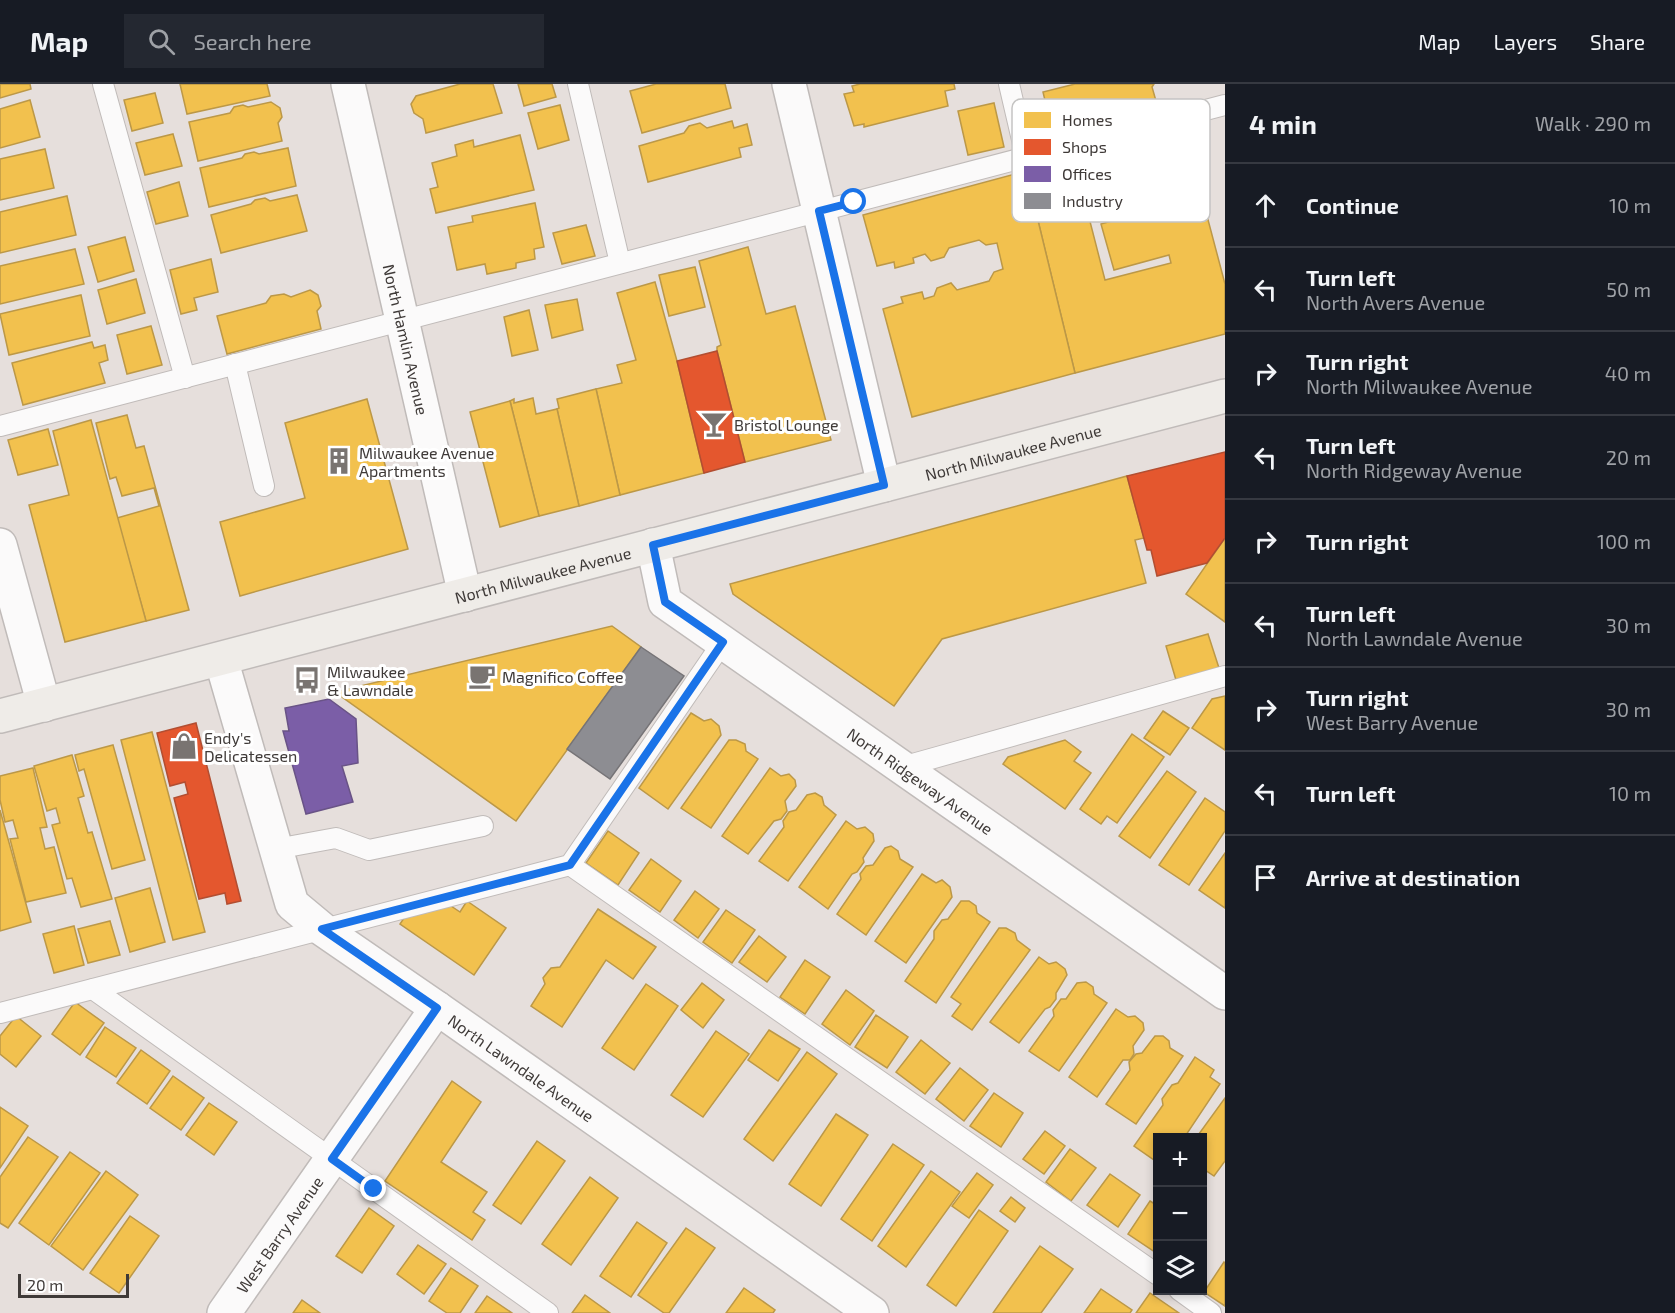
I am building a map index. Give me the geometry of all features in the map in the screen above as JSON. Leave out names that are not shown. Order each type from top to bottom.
[{"type":"main road","name":"North Milwaukee Avenue","points":[[0,716],[1225,396]]},
{"type":"street","name":"North Hamlin Avenue","points":[[348,84],[465,595]]},
{"type":"street","points":[[789,84],[884,485]]},
{"type":"street","points":[[0,545],[44,705]]},
{"type":"street","name":"North Ridgeway Avenue","points":[[653,545],[665,602],[1225,993]]},
{"type":"street","name":"North Lawndale Avenue","points":[[221,659],[292,904],[322,929],[872,1313]]},
{"type":"street","name":"West Barry Avenue","points":[[224,1313],[437,1008]]},
{"type":"lane","points":[[103,84],[185,378]]},
{"type":"lane","points":[[578,84],[620,264]]},
{"type":"lane","points":[[1009,84],[1012,99]]},
{"type":"lane","points":[[1210,109],[1225,105]]},
{"type":"lane","points":[[0,426],[1012,161]]},
{"type":"lane","points":[[235,364],[264,486]]},
{"type":"lane","points":[[0,1013],[570,865],[723,642]]},
{"type":"lane","points":[[902,767],[1225,676]]},
{"type":"lane","points":[[276,849],[336,838],[369,850],[483,826]]},
{"type":"lane","points":[[570,865],[1153,1272]]},
{"type":"lane","points":[[93,989],[548,1313]]},
{"type":"lane","points":[[1186,1295],[1211,1313]]},
{"type":"building: Homes","points":[[0,84],[30,84],[31,89],[0,98]]},
{"type":"building: Homes","points":[[180,84],[267,84],[270,96],[187,114]]},
{"type":"building: Homes","points":[[460,84],[493,84],[502,113],[426,133],[423,119],[414,113],[411,104],[416,96]]},
{"type":"building: Homes","points":[[518,84],[552,84],[556,97],[524,106]]},
{"type":"building: Homes","points":[[656,84],[725,84],[731,108],[642,133],[630,91]]},
{"type":"building: Homes","points":[[860,84],[954,84],[955,89],[945,91],[948,106],[864,127],[864,124],[854,126],[844,94],[854,92],[852,86]]},
{"type":"building: Homes","points":[[1075,84],[1154,84],[1152,87],[1155,99],[1045,99],[1043,92]]},
{"type":"building: Homes","points":[[155,93],[163,123],[132,131],[124,100]]},
{"type":"building: Homes","points":[[30,100],[40,137],[0,148],[0,109]]},
{"type":"building: Homes","points":[[271,102],[280,108],[282,117],[278,123],[282,141],[198,161],[189,122],[230,113],[234,107],[243,105],[248,107]]},
{"type":"building: Homes","points":[[994,103],[1004,147],[968,155],[958,111]]},
{"type":"building: Homes","points":[[560,105],[569,140],[538,149],[528,113]]},
{"type":"building: Homes","points":[[732,121],[734,128],[747,124],[752,145],[739,148],[741,157],[648,182],[639,146],[684,133],[689,126],[700,123],[707,128]]},
{"type":"building: Homes","points":[[173,134],[182,166],[145,175],[136,143]]},
{"type":"building: Homes","points":[[520,135],[534,190],[436,213],[430,189],[438,187],[432,163],[457,156],[455,145],[473,140],[474,147]]},
{"type":"building: Homes","points":[[288,148],[296,186],[209,207],[200,168],[242,158],[245,154],[254,152],[259,154]]},
{"type":"building: Homes","points":[[45,149],[54,188],[0,200],[0,159]]},
{"type":"building: Homes","points":[[1012,175],[1012,222],[1038,222],[1075,373],[912,417],[883,309],[903,303],[901,297],[922,292],[924,299],[934,296],[937,288],[951,283],[957,290],[989,281],[994,272],[1003,269],[997,243],[986,245],[979,240],[949,248],[944,257],[931,261],[925,254],[913,258],[914,263],[895,268],[894,262],[877,266],[863,215]]},
{"type":"building: Homes","points":[[179,182],[188,216],[156,224],[147,192]]},
{"type":"building: Homes","points":[[297,195],[307,231],[221,253],[211,215],[251,204],[255,200],[265,198],[270,201]]},
{"type":"building: Homes","points":[[67,196],[76,235],[0,253],[0,212]]},
{"type":"building: Homes","points":[[535,203],[544,247],[534,249],[535,259],[516,263],[516,268],[487,274],[485,264],[457,270],[448,227],[473,222],[472,216]]},
{"type":"building: Homes","points":[[1038,222],[1090,222],[1105,280],[1171,263],[1169,255],[1114,270],[1101,224],[1108,222],[1209,222],[1225,284],[1225,334],[1075,373]]},
{"type":"building: Homes","points":[[586,225],[595,256],[562,264],[553,233]]},
{"type":"building: Homes","points":[[125,237],[134,271],[98,282],[88,247]]},
{"type":"building: Homes","points":[[748,247],[766,314],[795,306],[831,440],[745,462],[717,351],[717,347],[721,345],[699,261]]},
{"type":"building: Homes","points":[[75,249],[84,284],[0,304],[0,266]]},
{"type":"building: Homes","points":[[211,259],[218,292],[194,298],[197,310],[181,314],[170,270]]},
{"type":"building: Homes","points":[[695,267],[705,307],[669,316],[659,275]]},
{"type":"building: Homes","points":[[136,279],[145,313],[107,324],[98,290]]},
{"type":"building: Homes","points":[[655,282],[704,473],[620,495],[596,389],[622,383],[617,365],[636,360],[617,293]]},
{"type":"building: Homes","points":[[310,290],[318,295],[321,306],[317,311],[321,329],[227,354],[217,316],[266,303],[271,296],[284,294],[291,297]]},
{"type":"building: Homes","points":[[81,295],[90,336],[9,355],[0,314]]},
{"type":"building: Homes","points":[[577,299],[583,330],[552,338],[545,305]]},
{"type":"building: Homes","points":[[529,310],[538,350],[512,356],[504,317]]},
{"type":"building: Homes","points":[[151,326],[162,365],[127,374],[117,335]]},
{"type":"building: Homes","points":[[92,342],[94,348],[105,345],[108,360],[99,363],[105,383],[23,405],[12,363]]},
{"type":"building: Homes","points":[[596,389],[620,495],[579,506],[557,409],[559,408],[557,399]]},
{"type":"building: Homes","points":[[533,398],[536,414],[557,409],[579,506],[539,516],[510,401],[514,399],[514,403]]},
{"type":"building: Homes","name":"Milwaukee Avenue Apartments","points":[[367,399],[408,549],[240,596],[220,522],[305,498],[285,423]]},
{"type":"building: Homes","points":[[510,401],[539,516],[500,527],[470,412]]},
{"type":"building: Homes","points":[[127,415],[136,448],[144,446],[189,610],[146,621],[117,518],[159,506],[154,488],[122,496],[116,477],[110,479],[96,423]]},
{"type":"building: Homes","points":[[91,420],[146,621],[65,642],[29,505],[69,495],[53,431]]},
{"type":"building: Homes","points":[[48,429],[58,465],[18,475],[8,440]]},
{"type":"building: Homes","points":[[1127,476],[1144,538],[1135,540],[1146,583],[942,639],[894,706],[733,594],[730,584]]},
{"type":"building: Homes","points":[[1225,538],[1225,622],[1186,594]]},
{"type":"building: Homes","points":[[612,626],[641,647],[516,821],[335,692]]},
{"type":"building: Homes","points":[[1208,634],[1219,668],[1176,680],[1166,646]]},
{"type":"building: Homes","points":[[1225,696],[1225,750],[1192,728],[1212,699]]},
{"type":"building: Homes","points":[[1163,711],[1189,728],[1170,755],[1144,738]]},
{"type":"building: Homes","points":[[691,713],[704,721],[711,719],[719,726],[721,735],[668,809],[639,788]]},
{"type":"building: Homes","points":[[152,732],[205,932],[173,940],[121,740]]},
{"type":"building: Homes","points":[[1132,734],[1164,757],[1117,823],[1107,816],[1101,824],[1080,809]]},
{"type":"building: Homes","points":[[729,740],[745,744],[746,751],[758,759],[711,828],[681,808]]},
{"type":"building: Homes","points":[[1065,740],[1081,752],[1074,761],[1091,773],[1065,809],[1003,764],[1008,757]]},
{"type":"building: Homes","points":[[113,745],[145,860],[112,869],[84,769],[79,771],[75,755]]},
{"type":"building: Homes","points":[[72,755],[84,796],[78,798],[88,833],[92,832],[112,899],[81,907],[72,878],[67,879],[52,825],[60,823],[56,808],[47,811],[34,766]]},
{"type":"building: Homes","points":[[33,768],[47,827],[40,828],[45,849],[54,847],[66,893],[26,902],[10,839],[18,838],[13,820],[5,822],[0,800],[0,776]]},
{"type":"building: Homes","points":[[770,768],[781,776],[789,774],[795,780],[796,786],[785,801],[787,811],[781,819],[774,821],[748,854],[722,836]]},
{"type":"building: Homes","points":[[1167,771],[1196,792],[1150,858],[1119,836]]},
{"type":"building: Homes","points":[[815,793],[822,797],[824,805],[836,815],[788,881],[759,861],[784,827],[783,821],[789,812],[796,810],[807,795]]},
{"type":"building: Homes","points":[[1205,798],[1225,812],[1225,831],[1189,885],[1159,865]]},
{"type":"building: Homes","points":[[0,810],[31,922],[0,931]]},
{"type":"building: Homes","points":[[846,821],[857,829],[865,827],[873,834],[874,841],[863,858],[864,862],[857,872],[852,874],[828,909],[799,887]]},
{"type":"building: Homes","points":[[608,831],[639,853],[618,885],[586,863]]},
{"type":"building: Homes","points":[[891,846],[898,851],[900,859],[913,867],[866,935],[837,914],[861,879],[860,874],[866,866],[873,865],[885,848]]},
{"type":"building: Homes","points":[[1225,853],[1225,908],[1199,890]]},
{"type":"building: Homes","points":[[651,859],[681,881],[660,912],[629,890]]},
{"type":"building: Homes","points":[[922,874],[936,883],[942,880],[950,887],[952,897],[906,963],[875,941]]},
{"type":"building: Homes","points":[[150,888],[165,942],[130,952],[115,898]]},
{"type":"building: Homes","points":[[695,891],[719,909],[698,938],[674,920]]},
{"type":"building: Homes","points":[[467,901],[506,928],[474,975],[400,924],[408,912],[445,902],[460,912]]},
{"type":"building: Homes","points":[[961,901],[969,901],[976,906],[977,913],[990,922],[936,1003],[905,981],[934,939],[934,931],[942,920],[948,919]]},
{"type":"building: Homes","points":[[598,909],[656,947],[633,979],[606,960],[562,1027],[531,1006],[545,984],[543,978],[551,968],[560,967]]},
{"type":"building: Homes","points":[[726,910],[755,930],[732,963],[703,942]]},
{"type":"building: Homes","points":[[110,921],[120,955],[88,963],[78,929]]},
{"type":"building: Homes","points":[[74,926],[84,965],[54,973],[43,934]]},
{"type":"building: Homes","points":[[999,928],[1006,928],[1015,933],[1017,940],[1030,950],[972,1030],[952,1016],[961,1004],[951,997]]},
{"type":"building: Homes","points":[[759,936],[786,957],[767,982],[739,962]]},
{"type":"building: Homes","points":[[1039,957],[1049,964],[1056,962],[1065,969],[1067,975],[1056,993],[1056,999],[1050,1007],[1045,1009],[1019,1043],[990,1022]]},
{"type":"building: Homes","points":[[805,960],[830,977],[805,1014],[780,997]]},
{"type":"building: Homes","points":[[1086,982],[1093,987],[1094,994],[1107,1003],[1059,1071],[1029,1051],[1054,1016],[1053,1010],[1061,999],[1066,999],[1077,983]]},
{"type":"building: Homes","points":[[702,983],[724,1000],[703,1028],[681,1010]]},
{"type":"building: Homes","points":[[646,984],[678,1006],[634,1070],[602,1048]]},
{"type":"building: Homes","points":[[846,990],[874,1011],[850,1045],[822,1024]]},
{"type":"building: Homes","points":[[75,1002],[104,1023],[80,1055],[52,1034]]},
{"type":"building: Homes","points":[[1116,1009],[1128,1017],[1135,1016],[1143,1023],[1144,1030],[1133,1046],[1134,1054],[1130,1060],[1123,1060],[1097,1097],[1069,1077]]},
{"type":"building: Homes","points":[[876,1015],[908,1037],[887,1068],[855,1047]]},
{"type":"building: Homes","points":[[16,1016],[41,1036],[16,1067],[0,1054],[0,1036]]},
{"type":"building: Homes","points":[[105,1027],[136,1048],[116,1077],[86,1057]]},
{"type":"building: Homes","points":[[769,1030],[800,1049],[778,1081],[748,1060]]},
{"type":"building: Homes","points":[[716,1031],[749,1054],[703,1117],[671,1095]]},
{"type":"building: Homes","points":[[1155,1036],[1163,1036],[1169,1041],[1170,1048],[1183,1056],[1136,1124],[1106,1104],[1130,1070],[1129,1062],[1136,1054],[1142,1053]]},
{"type":"building: Homes","points":[[921,1040],[950,1063],[925,1094],[896,1072]]},
{"type":"building: Homes","points":[[141,1050],[170,1071],[147,1104],[117,1083]]},
{"type":"building: Homes","points":[[807,1052],[837,1074],[773,1161],[744,1139]]},
{"type":"building: Homes","points":[[1195,1057],[1214,1070],[1210,1077],[1220,1084],[1187,1133],[1153,1133],[1153,1159],[1134,1146],[1163,1105],[1162,1099],[1172,1085],[1178,1083]]},
{"type":"building: Homes","points":[[960,1068],[988,1090],[964,1121],[936,1099]]},
{"type":"building: Homes","points":[[173,1076],[204,1098],[181,1130],[150,1108]]},
{"type":"building: Homes","points":[[452,1081],[481,1102],[441,1162],[487,1192],[473,1212],[485,1220],[472,1240],[385,1181]]},
{"type":"building: Homes","points":[[994,1093],[1023,1113],[1001,1147],[970,1126]]},
{"type":"building: Homes","points":[[1225,1098],[1225,1161],[1214,1176],[1207,1171],[1207,1133],[1200,1133]]},
{"type":"building: Homes","points":[[209,1103],[237,1122],[214,1155],[186,1135]]},
{"type":"building: Homes","points":[[0,1107],[28,1126],[0,1168]]},
{"type":"building: Homes","points":[[836,1114],[868,1135],[821,1206],[789,1184]]},
{"type":"building: Homes","points":[[1045,1131],[1065,1146],[1044,1174],[1023,1159]]},
{"type":"building: Homes","points":[[28,1137],[58,1157],[8,1228],[0,1223],[0,1177]]},
{"type":"building: Homes","points":[[537,1141],[565,1161],[521,1224],[493,1205]]},
{"type":"building: Homes","points":[[893,1144],[924,1165],[872,1241],[841,1219]]},
{"type":"building: Homes","points":[[1070,1149],[1096,1168],[1071,1201],[1046,1182]]},
{"type":"building: Homes","points":[[70,1152],[100,1173],[49,1245],[19,1223]]},
{"type":"building: Homes","points":[[106,1171],[138,1195],[83,1270],[51,1246]]},
{"type":"building: Homes","points":[[931,1171],[960,1192],[906,1267],[878,1246]]},
{"type":"building: Homes","points":[[977,1173],[993,1185],[969,1218],[952,1206]]},
{"type":"building: Homes","points":[[1110,1174],[1140,1195],[1118,1227],[1087,1205]]},
{"type":"building: Homes","points":[[590,1177],[618,1198],[571,1265],[542,1244]]},
{"type":"building: Homes","points":[[1011,1197],[1025,1208],[1015,1222],[1000,1211]]},
{"type":"building: Homes","points":[[1150,1201],[1153,1203],[1153,1251],[1128,1234]]},
{"type":"building: Homes","points":[[369,1208],[394,1226],[362,1273],[336,1256]]},
{"type":"building: Homes","points":[[979,1210],[1008,1231],[956,1306],[927,1285]]},
{"type":"building: Homes","points":[[130,1216],[159,1236],[119,1293],[90,1273]]},
{"type":"building: Homes","points":[[637,1222],[667,1243],[631,1297],[600,1276]]},
{"type":"building: Homes","points":[[686,1228],[715,1248],[669,1313],[664,1313],[638,1295]]},
{"type":"building: Homes","points":[[418,1245],[446,1264],[424,1294],[397,1274]]},
{"type":"building: Homes","points":[[1040,1246],[1073,1269],[1041,1313],[993,1313]]},
{"type":"building: Homes","points":[[1224,1262],[1225,1306],[1207,1294],[1207,1288]]},
{"type":"building: Homes","points":[[451,1268],[478,1286],[460,1313],[447,1313],[429,1301]]},
{"type":"building: Homes","points":[[744,1288],[775,1310],[773,1313],[726,1313]]},
{"type":"building: Homes","points":[[1101,1289],[1132,1310],[1130,1313],[1084,1313]]},
{"type":"building: Homes","points":[[1150,1293],[1179,1313],[1136,1313]]},
{"type":"building: Homes","points":[[585,1295],[610,1313],[572,1313]]},
{"type":"building: Homes","points":[[487,1296],[512,1313],[475,1313]]},
{"type":"building: Homes","points":[[302,1300],[320,1313],[293,1313]]},
{"type":"building: Shops","points":[[717,351],[745,462],[704,473],[677,361]]},
{"type":"building: Shops","points":[[1225,452],[1225,538],[1207,563],[1157,576],[1151,550],[1147,550],[1127,476]]},
{"type":"building: Shops","points":[[196,723],[241,901],[227,904],[225,893],[199,899],[174,798],[188,794],[185,782],[170,786],[157,733]]},
{"type":"building: Offices","points":[[329,699],[356,719],[358,763],[342,766],[353,802],[306,814],[283,731],[289,731],[285,708]]},
{"type":"building: Industry","points":[[641,647],[684,676],[610,779],[567,749]]},
{"type":"place","name":"Bristol Lounge","points":[[714,424]]},
{"type":"place","name":"Milwaukee Avenue Apartments","points":[[339,461]]},
{"type":"place","name":"Magnifico Coffee","points":[[482,676]]},
{"type":"place","name":"Milwaukee & Lawndale","points":[[307,680]]},
{"type":"place","name":"Endy's Delicatessen","points":[[184,746]]},
{"type":"route","points":[[374,1189],[332,1159],[437,1008],[322,929],[570,865],[723,642],[665,602],[653,545],[884,485],[819,211],[854,202]]}]
